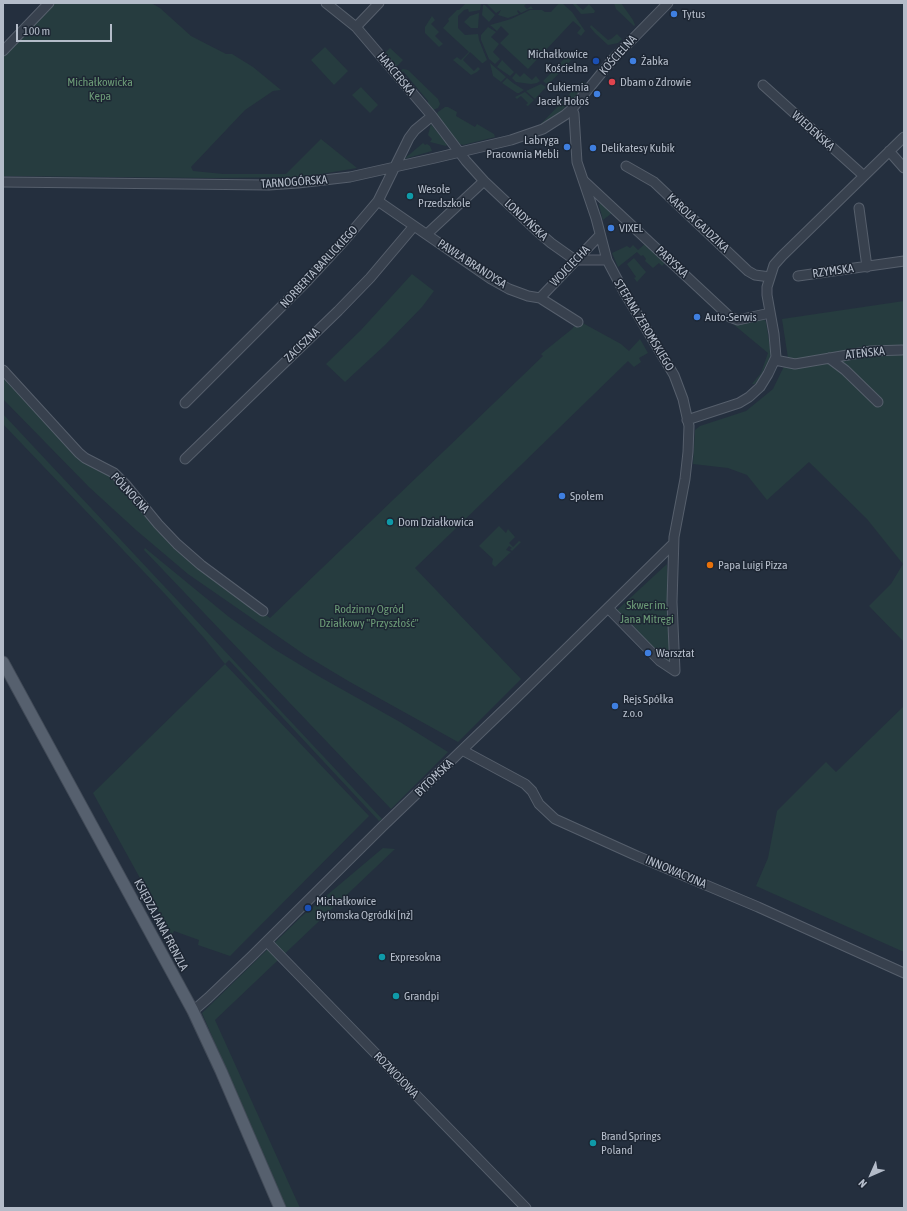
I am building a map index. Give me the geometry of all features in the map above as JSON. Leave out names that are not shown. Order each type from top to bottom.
[{"type":"main road","name":"KSIĘDZA JANA FRENZLA","points":[[3,662],[193,1011],[221,1071],[280,1208]]},
{"type":"street","points":[[3,51],[49,3]]},
{"type":"street","name":"HARCERSKA","points":[[326,3],[356,27],[432,116],[459,152]]},
{"type":"street","points":[[356,27],[379,3]]},
{"type":"street","name":"KOŚCIELNA","points":[[572,109],[613,59],[668,3]]},
{"type":"street","name":"WIEDEŃSKA","points":[[763,85],[864,176]]},
{"type":"street","name":"TARNOGÓRSKA","points":[[3,182],[290,184],[316,182],[459,152],[533,133],[554,122],[572,109]]},
{"type":"street","name":"STEFANA ŻEROMSKIEGO","points":[[572,109],[574,114],[577,162],[607,260],[624,292],[674,376],[683,399],[689,431],[687,461],[673,544],[672,602],[675,671],[660,661],[608,608]]},
{"type":"street","name":"NORBERTA BARLICKIEGO","points":[[186,404],[308,280],[378,201],[409,138],[415,130],[432,116]]},
{"type":"street","points":[[687,420],[733,405],[756,392],[764,381],[775,360],[775,346],[767,295],[774,265],[904,137]]},
{"type":"street","points":[[889,151],[904,168]]},
{"type":"street","name":"LONDYŃSKA","points":[[459,152],[484,182],[546,240],[575,260]]},
{"type":"street","name":"KAROLA GAJDZIKA","points":[[626,166],[654,182],[748,271],[755,275],[770,277]]},
{"type":"street","name":"PARYSKA","points":[[583,180],[730,317],[738,320],[770,313]]},
{"type":"street","points":[[427,234],[484,182]]},
{"type":"street","name":"PAWŁA BRANDYSA","points":[[378,201],[492,279],[510,289],[528,296],[540,298],[574,320]]},
{"type":"street","name":"RZYMSKA","points":[[859,208],[867,267]]},
{"type":"street","name":"ZACISZNA","points":[[185,459],[338,311],[370,278],[414,226]]},
{"type":"street","name":"WOJCIECHA","points":[[540,298],[600,235]]},
{"type":"street","points":[[575,260],[607,260]]},
{"type":"street","name":"RZYMSKA","points":[[798,276],[904,261]]},
{"type":"street","name":"ATEŃSKA","points":[[775,360],[795,364],[871,351],[902,350]]},
{"type":"street","name":"ATEŃSKA","points":[[829,358],[846,370],[878,402]]},
{"type":"street","name":"PÓŁNOCNA","points":[[3,370],[79,453],[85,458],[114,473],[126,485],[158,524],[178,544],[201,565],[263,611]]},
{"type":"street","name":"BYTOMSKA","points":[[193,1011],[267,942],[383,826],[673,544]]},
{"type":"street","name":"INNOWACYJNA","points":[[462,750],[525,784],[532,791],[539,804],[555,820],[758,907],[904,973]]},
{"type":"street","name":"ROZWOJOWA","points":[[267,942],[526,1208]]},
{"type":"green space","name":"Michałkowicka Kępa","points":[[54,3],[151,3],[160,8],[191,36],[226,54],[232,54],[253,67],[281,90],[273,91],[245,110],[191,167],[193,171],[223,174],[286,174],[321,139],[357,168],[303,177],[212,178],[3,176],[3,57]]},
{"type":"green space","points":[[466,3],[481,3],[480,10],[469,12],[468,9],[464,10],[458,16],[458,28],[465,35],[478,34],[487,60],[482,63],[470,52],[463,60],[474,71],[478,67],[480,69],[471,75],[453,60],[457,57],[461,60],[469,52],[443,28],[449,21],[448,19]]},
{"type":"green space","points":[[486,3],[527,3],[524,6],[527,9],[531,6],[533,9],[529,9],[521,13],[518,10],[517,11],[519,14],[508,18],[498,15],[501,10],[496,13]]},
{"type":"green space","points":[[559,3],[562,3],[572,12],[585,31],[581,36],[577,33],[581,28],[573,21],[528,69],[500,43],[509,34],[501,26],[497,31],[490,25],[511,19],[530,10],[551,12]]},
{"type":"green space","points":[[572,3],[575,3],[583,10],[589,4],[595,11],[594,13],[581,14]]},
{"type":"green space","points":[[614,3],[621,3],[633,20],[634,26],[616,9]]},
{"type":"green space","points":[[483,5],[485,5],[495,15],[489,22],[482,15]]},
{"type":"green space","points":[[479,13],[478,28],[471,28],[464,22],[470,16]]},
{"type":"green space","points":[[432,16],[435,20],[431,24],[439,32],[435,36],[443,44],[439,47],[425,33],[425,27]]},
{"type":"green space","points":[[591,25],[608,40],[617,34],[622,39],[618,43],[608,45],[595,33],[590,27]]},
{"type":"green space","points":[[488,27],[496,32],[491,37],[499,44],[493,52],[500,59],[495,64],[489,59],[481,40],[481,35]]},
{"type":"green space","points":[[325,47],[348,71],[334,85],[311,60]]},
{"type":"green space","points":[[390,48],[403,60],[395,68],[385,56],[386,52]]},
{"type":"green space","points":[[571,52],[575,56],[562,70],[557,66]]},
{"type":"green space","points":[[502,60],[514,72],[510,76],[497,67]]},
{"type":"green space","points":[[490,63],[506,77],[501,82],[493,76]]},
{"type":"green space","points":[[556,68],[560,72],[548,85],[543,81]]},
{"type":"green space","points":[[403,69],[408,70],[438,99],[440,104],[438,108],[433,110],[428,106],[428,101],[403,71],[402,77],[398,72]]},
{"type":"green space","points":[[516,73],[520,77],[524,73],[532,80],[536,76],[540,81],[531,84],[516,82],[512,78]]},
{"type":"green space","points":[[507,78],[524,90],[517,93],[502,83]]},
{"type":"green space","points":[[582,81],[587,84],[571,102],[557,115],[537,128]]},
{"type":"green space","points":[[541,84],[546,87],[535,99],[526,91]]},
{"type":"green space","points":[[361,87],[378,105],[370,113],[352,95]]},
{"type":"green space","points":[[525,92],[534,100],[528,106],[526,105],[528,103],[521,96],[517,99],[515,97]]},
{"type":"green space","points":[[445,107],[457,112],[456,116],[475,127],[477,124],[494,134],[495,137],[463,145],[458,141],[456,142],[436,116],[438,112]]},
{"type":"green space","points":[[431,124],[447,144],[446,146],[430,142],[432,139],[428,135]]},
{"type":"green space","points":[[423,143],[430,146],[432,151],[404,159]]},
{"type":"green space","points":[[600,203],[612,213],[603,220],[599,205]]},
{"type":"green space","points":[[645,244],[665,263],[662,266],[659,263],[653,268],[645,261],[646,259],[643,255],[641,256],[637,252],[618,267],[612,253],[627,246],[630,248],[633,245],[638,250]]},
{"type":"green space","points":[[634,258],[646,272],[637,282],[634,278],[636,277],[627,264]]},
{"type":"green space","points":[[412,274],[434,291],[422,307],[385,345],[345,382],[326,364],[361,330]]},
{"type":"green space","points":[[904,301],[904,642],[869,606],[891,584],[903,564],[867,519],[809,462],[767,500],[747,475],[728,468],[693,464],[695,430],[700,426],[746,411],[773,389],[788,358],[782,319]]},
{"type":"green space","points":[[764,319],[766,322],[771,354],[758,380],[755,384],[752,384],[761,373],[768,353],[733,324],[737,325]]},
{"type":"green space","name":"Rodzinny Ogród Działkowy \"Przyszłość\"","points":[[579,321],[621,344],[629,351],[640,339],[648,353],[639,358],[641,362],[634,367],[628,361],[415,568],[521,679],[458,742],[350,682],[305,655],[188,574],[136,530],[89,487],[3,399],[3,373],[59,434],[112,475],[205,571],[270,618],[543,356],[541,354],[572,329]]},
{"type":"green space","points":[[3,414],[382,819],[379,821],[229,660],[225,664],[165,594],[3,424]]},
{"type":"green space","points":[[499,526],[506,533],[508,529],[515,537],[509,543],[513,547],[519,541],[521,542],[512,551],[510,549],[512,548],[509,546],[506,550],[511,552],[495,567],[492,564],[493,559],[479,546]]},
{"type":"green space","points":[[145,548],[229,617],[274,649],[400,722],[448,752],[391,809],[144,550]]},
{"type":"green space","name":"Skwer im. Jana Mitręgi","points":[[667,564],[671,664],[665,660],[616,611]]},
{"type":"green space","points":[[225,664],[369,816],[230,956],[198,945],[199,940],[174,931],[172,936],[93,793]]},
{"type":"green space","points":[[904,706],[904,952],[756,886],[768,858],[777,811],[826,762],[836,772]]},
{"type":"green space","points":[[383,848],[395,849],[215,1020],[300,1208],[286,1208],[202,1013],[301,917]]},
{"type":"place","name":"Tytus","points":[[674,14]]},
{"type":"place","name":"Michałkowice Kościelna","points":[[596,61]]},
{"type":"place","name":"Żabka","points":[[633,61]]},
{"type":"place","name":"Dbam o Zdrowie","points":[[612,82]]},
{"type":"place","name":"Cukiernia Jacek Hołoś","points":[[597,94]]},
{"type":"place","name":"Labryga Pracownia Mebli","points":[[567,147]]},
{"type":"place","name":"Delikatesy Kubik","points":[[593,148]]},
{"type":"place","name":"Wesołe Przedszkole","points":[[410,196]]},
{"type":"place","name":"VIXEL","points":[[611,228]]},
{"type":"place","name":"Auto-Serwis","points":[[697,317]]},
{"type":"place","name":"Społem","points":[[562,496]]},
{"type":"place","name":"Dom Działkowica","points":[[390,522]]},
{"type":"place","name":"Papa Luigi Pizza","points":[[710,565]]},
{"type":"place","name":"Warsztat","points":[[648,653]]},
{"type":"place","name":"Rejs Spółka z.o.o","points":[[615,706]]},
{"type":"place","name":"Michałkowice Bytomska Ogródki [nż]","points":[[308,908]]},
{"type":"place","name":"Expresokna","points":[[382,957]]},
{"type":"place","name":"Grandpi","points":[[396,996]]},
{"type":"place","name":"Brand Springs Poland","points":[[593,1143]]}]
